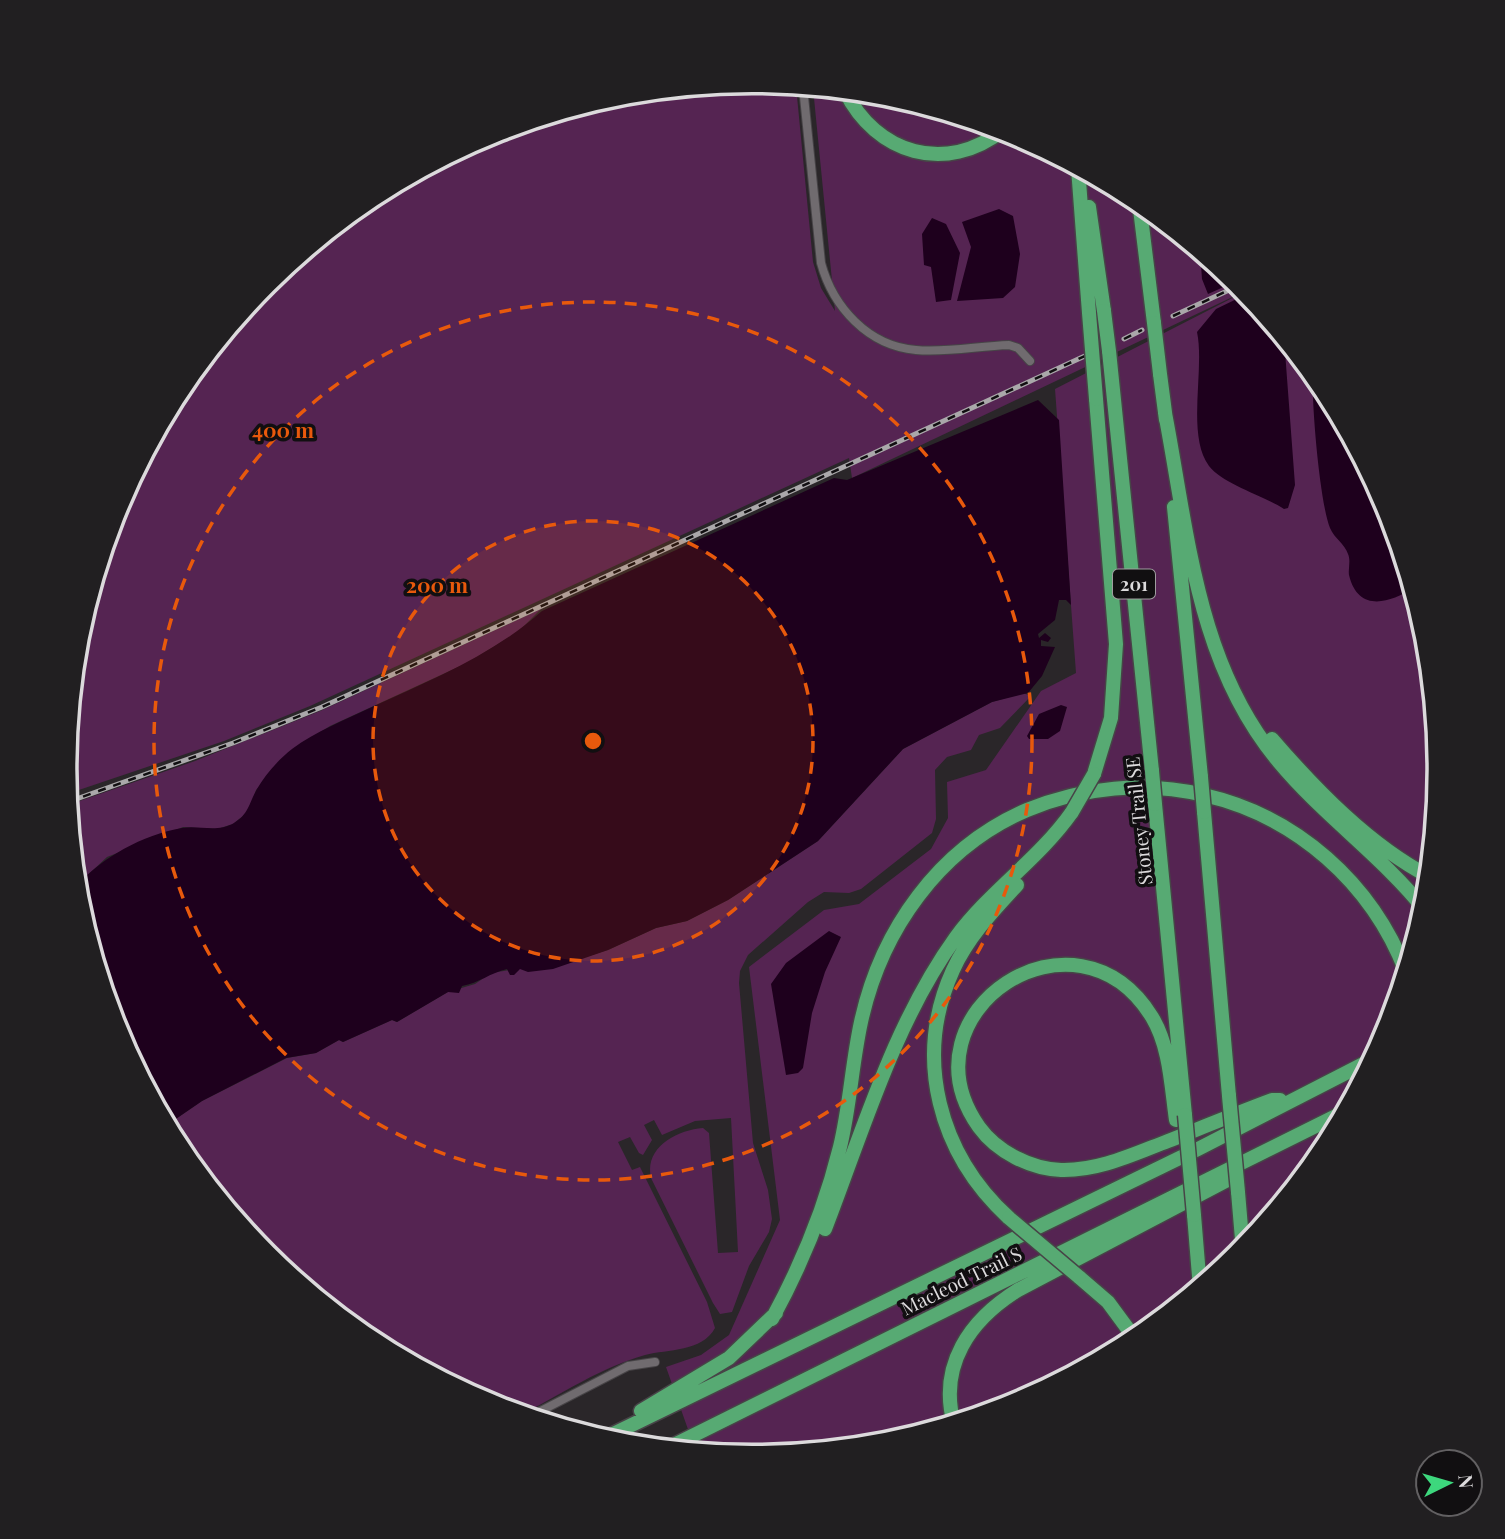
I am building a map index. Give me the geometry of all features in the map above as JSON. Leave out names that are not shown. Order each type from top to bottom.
[{"type":"highway","points":[[851,102],[874,131],[907,149],[930,155],[958,153],[989,137]]},
{"type":"highway","points":[[1079,179],[1096,312],[1096,399],[1116,644],[1111,719],[1094,774],[1070,816],[1045,855],[984,922],[954,969],[936,1027],[936,1088],[950,1138],[972,1179],[1009,1218],[1108,1302],[1129,1330]]},
{"type":"highway","name":"201","points":[[1085,181],[1096,312]]},
{"type":"highway","name":"201","points":[[1141,217],[1165,413],[1242,1235]]},
{"type":"highway","name":"Stoney Trail SE","points":[[1096,312],[1109,351],[1116,396],[1155,804],[1181,1117],[1192,1195],[1199,1276]]},
{"type":"highway","points":[[1165,413],[1200,601],[1231,686],[1257,732],[1291,776],[1415,899]]},
{"type":"highway","points":[[1231,686],[1288,757],[1342,810],[1382,845],[1420,870]]},
{"type":"highway","points":[[772,1319],[804,1258],[828,1187],[842,1135],[862,1017],[882,956],[903,916],[932,879],[966,846],[1006,820],[1061,798],[1124,788],[1196,793],[1247,808],[1301,837],[1343,872],[1380,918],[1400,960]]},
{"type":"highway","points":[[615,1431],[723,1363],[772,1319],[797,1285],[815,1252],[881,1081],[940,963],[971,919],[1040,851],[1070,816]]},
{"type":"highway","points":[[1181,1117],[1167,1057],[1153,1019],[1133,993],[1102,972],[1065,964],[1030,969],[998,987],[968,1025],[962,1044],[960,1080],[972,1116],[998,1146],[1038,1167],[1062,1170],[1113,1162],[1272,1100],[1289,1101]]},
{"type":"highway","name":"Macleod Trail S","points":[[617,1431],[1198,1149],[1359,1066]]},
{"type":"highway","points":[[953,1414],[949,1382],[954,1360],[966,1336],[987,1311],[1018,1290],[1217,1186],[1253,1165],[1275,1147],[1331,1119]]},
{"type":"highway","name":"Macleod Trail S","points":[[682,1441],[1275,1147]]},
{"type":"street","points":[[804,96],[821,263],[826,281],[844,312],[868,331],[901,348],[924,351],[1009,345],[1018,348],[1030,361]]},
{"type":"street","points":[[541,1411],[628,1366],[655,1362]]},
{"type":"shaded area","points":[[708,95],[797,95],[813,262],[821,288],[835,311],[814,97],[884,107],[927,117],[1011,145],[1090,184],[1164,234],[1234,296],[852,478],[849,458],[310,706],[224,741],[77,790],[78,725],[90,638],[100,595],[128,511],[167,432],[191,394],[245,324],[275,292],[341,234],[377,208],[415,184],[494,145],[578,117],[621,107]]},
{"type":"shaded area","points":[[999,209],[1013,216],[1020,254],[1015,287],[1003,298],[957,301],[971,247],[962,222]]},
{"type":"shaded area","points":[[932,218],[946,224],[960,253],[951,300],[936,302],[931,267],[924,265],[922,234]]},
{"type":"shaded area","points":[[1201,265],[1224,287],[1208,294],[1202,279]]},
{"type":"shaded area","points":[[1235,297],[1288,358],[1338,432],[1377,511],[1392,552],[1415,638],[1427,725],[1427,814],[1422,858],[1405,944],[1392,987],[1377,1028],[1338,1107],[1288,1181],[1230,1247],[1198,1277],[1128,1331],[1090,1355],[1011,1394],[927,1422],[884,1432],[797,1444],[693,1442],[666,1367],[701,1355],[729,1335],[780,1220],[749,967],[824,910],[859,904],[931,849],[948,818],[947,782],[986,770],[1041,691],[1076,673],[1055,389]]},
{"type":"shaded area","points":[[1237,299],[1285,355],[1295,485],[1288,508],[1284,509],[1224,478],[1209,466],[1202,453],[1197,420],[1197,332],[1216,309]]},
{"type":"shaded area","points":[[1313,393],[1338,432],[1377,511],[1404,593],[1395,598],[1367,600],[1353,587],[1347,550],[1334,535],[1326,516]]},
{"type":"shaded area","points":[[1038,400],[1059,420],[1071,605],[1066,600],[1059,600],[1055,620],[1038,634],[1039,638],[1045,633],[1051,638],[1048,642],[1041,640],[1041,646],[1055,647],[1042,676],[1028,693],[992,702],[903,749],[818,841],[728,900],[687,921],[656,928],[608,950],[553,969],[528,972],[520,969],[514,975],[510,975],[507,969],[495,973],[462,986],[459,993],[448,992],[397,1022],[392,1020],[343,1042],[339,1040],[316,1053],[286,1058],[202,1101],[175,1120],[128,1028],[113,987],[90,901],[87,875],[124,849],[152,836],[188,827],[221,828],[234,823],[246,812],[268,773],[292,749],[331,726],[482,654],[542,611],[834,478],[847,480]]},
{"type":"shaded area","points":[[541,609],[518,632],[467,663],[330,726],[292,750],[256,790],[249,811],[233,824],[217,829],[183,827],[107,857],[86,877],[78,802],[195,761],[320,711]]},
{"type":"shaded area","points":[[1023,693],[1031,696],[1000,728],[979,735],[971,750],[947,757],[935,770],[936,819],[932,833],[861,889],[849,893],[824,892],[808,902],[748,955],[740,971],[753,1143],[768,1190],[772,1219],[769,1232],[749,1266],[732,1312],[720,1314],[713,1303],[651,1178],[650,1167],[652,1158],[664,1142],[693,1129],[703,1128],[709,1133],[718,1253],[738,1252],[731,1118],[695,1121],[662,1135],[654,1120],[644,1125],[652,1140],[643,1155],[630,1137],[618,1142],[632,1170],[640,1167],[707,1302],[715,1328],[702,1342],[645,1355],[613,1366],[533,1408],[494,1394],[415,1355],[341,1305],[307,1277],[245,1215],[217,1181],[175,1120],[202,1101],[287,1058],[316,1053],[339,1040],[343,1042],[392,1020],[397,1022],[448,992],[475,984],[491,973],[576,960],[608,950],[656,928],[687,921],[728,900],[818,841],[903,749],[992,702]]},
{"type":"shaded area","points":[[1061,705],[1067,707],[1060,731],[1048,739],[1029,739],[1027,736],[1039,714]]},
{"type":"shaded area","points":[[829,931],[841,937],[825,972],[812,1013],[803,1068],[798,1073],[786,1075],[771,984],[786,963]]},
{"type":"railway","points":[[1173,316],[1228,290]]},
{"type":"railway","points":[[1124,339],[1142,330]]},
{"type":"railway","points":[[78,799],[233,743],[322,707],[1087,355]]}]
